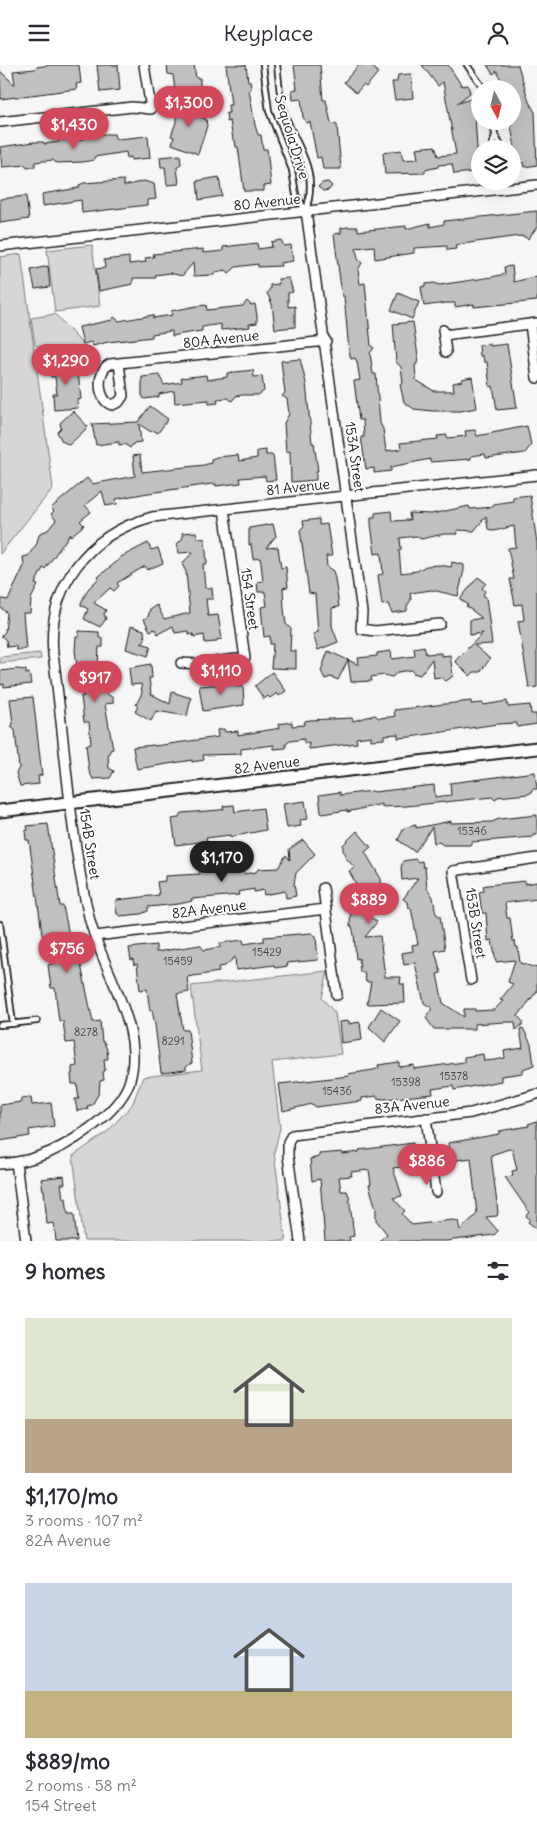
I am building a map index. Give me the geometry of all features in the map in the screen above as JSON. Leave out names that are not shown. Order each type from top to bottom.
[{"type":"street","points":[[0,122],[132,107],[151,109],[144,65]]},
{"type":"street","name":"80 Avenue","points":[[521,185],[537,185]]},
{"type":"street","name":"80 Avenue","points":[[0,246],[306,211],[471,188]]},
{"type":"street","name":"153A Street","points":[[306,211],[326,341],[362,611],[361,629],[375,631],[440,624]]},
{"type":"street","points":[[446,351],[444,332],[533,324],[537,378]]},
{"type":"street","name":"80A Avenue","points":[[119,363],[326,341]]},
{"type":"street","name":"81 Avenue","points":[[98,544],[117,531],[148,519],[537,475]]},
{"type":"street","name":"154 Street","points":[[181,663],[197,664],[245,657],[224,509]]},
{"type":"street","name":"154B Street","points":[[16,1162],[49,1153],[105,1115],[121,1099],[129,1083],[133,1063],[133,1044],[129,1026],[95,936],[78,864],[52,647],[58,603],[70,576],[81,561],[98,544]]},
{"type":"street","name":"82 Avenue","points":[[0,811],[537,748]]},
{"type":"street","name":"153B Street","points":[[471,980],[453,871],[537,858]]},
{"type":"street","points":[[323,888],[338,995]]},
{"type":"street","name":"82A Avenue","points":[[95,936],[326,909]]},
{"type":"street","name":"83A Avenue","points":[[300,1241],[288,1156],[289,1138],[292,1135],[470,1113],[537,1094]]},
{"type":"street","points":[[426,1118],[436,1192]]},
{"type":"street","points":[[0,1164],[16,1162],[26,1241]]},
{"type":"lane","name":"Sequoia Drive","points":[[263,65],[269,111],[292,170],[296,195],[306,211]]},
{"type":"lane","name":"Sequoia Drive","points":[[277,65],[283,108],[308,169],[311,193],[306,211]]},
{"type":"lane","points":[[467,65],[478,80]]},
{"type":"lane","points":[[494,130],[498,140]]},
{"type":"lane","points":[[494,140],[495,135]]},
{"type":"lane","points":[[0,924],[13,1024]]},
{"type":"lane","points":[[0,1025],[37,1021]]},
{"type":"shaded area","points":[[92,245],[100,306],[55,312],[47,250]]},
{"type":"shaded area","points":[[21,254],[53,488],[0,554],[0,257]]},
{"type":"shaded area","points":[[55,314],[97,360],[90,369],[35,345],[31,318]]},
{"type":"shaded area","points":[[40,653],[41,659],[0,663],[0,657]]},
{"type":"shaded area","points":[[328,971],[322,998],[335,1013],[341,1054],[272,1062],[280,1128],[274,1153],[286,1241],[84,1241],[73,1156],[107,1132],[132,1105],[143,1077],[202,1070],[191,986]]},
{"type":"building","points":[[50,65],[79,65],[81,83],[76,84],[77,89],[1,99],[0,71],[15,85],[13,71],[35,69]]},
{"type":"building","points":[[97,65],[118,65],[120,90],[100,92]]},
{"type":"building","points":[[167,65],[194,65],[196,78],[200,78],[200,96],[176,99],[173,75],[168,74]]},
{"type":"building","points":[[226,65],[246,65],[248,81],[250,81],[251,89],[249,90],[255,125],[258,135],[261,135],[263,149],[267,149],[271,185],[264,186],[264,191],[244,191],[238,147],[236,147],[235,140],[233,140],[230,121],[227,122],[226,113],[229,113],[228,105],[231,105]]},
{"type":"building","points":[[294,65],[320,65],[323,100],[326,100],[331,123],[337,125],[341,169],[323,169],[321,157],[317,158],[310,122],[306,123],[303,117],[301,99],[293,100],[292,90],[297,89]]},
{"type":"building","points":[[359,65],[370,65],[377,71],[377,74],[366,87],[363,85],[356,93],[344,82]]},
{"type":"building","points":[[422,65],[448,65],[462,86],[468,85],[470,93],[456,104],[471,99],[471,130],[476,130],[476,140],[471,140],[471,172],[454,174],[452,164],[438,165],[438,167],[425,170],[425,173],[385,174],[383,153],[401,150],[403,160],[418,159],[416,148],[435,146],[438,156],[456,154],[443,82],[438,86]]},
{"type":"building","points":[[487,65],[518,65],[529,102],[535,112],[537,165],[525,167],[524,163],[521,163],[521,140],[514,140],[512,130],[521,130],[521,80],[501,80],[497,71],[493,74]]},
{"type":"building","points":[[411,74],[413,98],[395,100],[392,82],[397,82],[398,75]]},
{"type":"building","points":[[180,102],[203,109],[201,114],[203,114],[202,118],[206,119],[207,126],[198,154],[172,144],[174,137],[171,136]]},
{"type":"building","points":[[114,134],[115,138],[118,139],[148,136],[150,158],[131,160],[131,157],[127,158],[126,152],[94,157],[94,160],[83,162],[56,163],[53,160],[35,162],[35,167],[27,168],[26,165],[2,167],[0,147],[34,142],[44,142],[44,144],[59,142],[58,140],[83,139],[82,136]]},
{"type":"building","points":[[180,155],[181,164],[177,167],[179,184],[167,185],[165,167],[161,167],[160,157]]},
{"type":"building","points":[[219,177],[222,196],[199,200],[197,181]]},
{"type":"building","points":[[124,180],[124,186],[144,181],[154,184],[156,199],[147,200],[147,205],[82,213],[81,200],[43,206],[42,194],[79,188],[79,185],[84,183]]},
{"type":"building","points":[[328,182],[332,186],[329,190],[323,191],[318,187],[322,183]]},
{"type":"building","points":[[26,196],[29,219],[0,223],[0,199]]},
{"type":"building","points":[[537,211],[537,227],[528,239],[523,236],[512,237],[455,245],[456,249],[447,250],[447,246],[414,248],[414,253],[375,259],[374,246],[356,248],[358,259],[362,263],[358,270],[360,284],[365,283],[371,346],[374,348],[370,353],[373,374],[376,374],[380,423],[383,429],[386,451],[401,449],[400,443],[438,439],[437,436],[447,435],[447,438],[466,436],[465,431],[475,430],[477,436],[527,426],[531,445],[525,453],[486,458],[485,454],[471,456],[471,459],[430,462],[430,459],[391,467],[391,471],[374,473],[374,468],[366,469],[361,437],[364,437],[363,420],[359,420],[354,381],[360,380],[357,362],[355,358],[351,359],[349,351],[344,296],[342,296],[334,234],[341,233],[341,228],[348,227],[358,227],[358,231],[406,226],[406,229],[430,223],[430,227],[444,224],[444,221]]},
{"type":"building","points":[[281,240],[284,246],[291,245],[293,261],[280,263],[281,266],[258,267],[258,264],[236,267],[229,273],[226,270],[216,272],[214,275],[194,276],[193,263],[182,276],[170,273],[155,275],[156,278],[133,278],[133,284],[99,291],[96,269],[105,268],[104,260],[129,257],[129,264],[146,262],[145,258],[154,257],[153,254],[203,249],[203,253],[223,251],[223,247],[257,243],[258,249],[272,247],[271,242]]},
{"type":"building","points":[[48,266],[50,287],[35,289],[31,270]]},
{"type":"building","points":[[512,266],[514,282],[537,276],[537,301],[474,307],[474,304],[455,307],[455,303],[424,306],[421,287],[425,286],[425,284],[434,283],[439,285],[492,277],[505,274],[504,267]]},
{"type":"building","points":[[289,278],[293,292],[288,293],[288,307],[295,306],[295,327],[275,329],[272,304],[267,293],[270,285],[279,284],[278,279]]},
{"type":"building","points":[[398,293],[419,302],[412,319],[391,310]]},
{"type":"building","points":[[247,301],[251,305],[255,304],[257,316],[257,323],[249,324],[250,327],[221,330],[221,324],[202,327],[202,331],[172,336],[172,331],[152,334],[152,337],[108,342],[93,346],[91,342],[83,344],[79,327],[112,320],[114,317],[119,321],[153,315],[153,318],[172,315],[171,311],[197,306],[206,305],[207,310],[243,306]]},
{"type":"building","points":[[413,322],[418,356],[417,364],[415,365],[416,380],[434,391],[454,391],[453,383],[472,377],[477,408],[460,411],[432,411],[414,409],[404,402],[400,385],[403,383],[401,367],[396,362],[393,324]]},
{"type":"building","points":[[490,344],[490,346],[507,344],[517,408],[497,410],[493,386],[490,387],[487,362],[484,362],[483,356],[480,356],[479,345]]},
{"type":"building","points":[[300,359],[306,383],[312,443],[314,443],[318,471],[316,471],[316,480],[291,482],[290,451],[286,452],[284,423],[289,414],[287,399],[282,396],[285,393],[281,361]]},
{"type":"building","points":[[55,360],[68,362],[69,368],[73,367],[74,372],[78,372],[81,399],[77,400],[78,408],[54,410],[53,394],[57,394],[55,377],[51,377],[50,368],[54,367]]},
{"type":"building","points":[[253,370],[254,377],[262,376],[264,391],[258,395],[236,396],[232,401],[228,398],[217,399],[218,403],[209,404],[209,400],[175,403],[174,391],[159,394],[159,397],[144,399],[142,395],[142,377],[159,375],[164,385],[182,382],[181,378],[206,375],[207,380],[227,377],[227,373]]},
{"type":"building","points":[[150,406],[168,419],[158,433],[153,430],[151,432],[139,424],[141,442],[134,443],[130,448],[125,444],[119,445],[119,442],[96,445],[92,424],[138,422]]},
{"type":"building","points":[[73,411],[88,427],[69,445],[62,441],[57,432],[61,428],[60,423]]},
{"type":"building","points":[[266,450],[266,455],[273,455],[276,480],[266,481],[265,476],[240,478],[241,483],[216,486],[216,484],[212,484],[142,494],[116,499],[117,504],[106,506],[102,491],[85,505],[91,512],[80,521],[84,525],[71,536],[70,534],[45,569],[43,568],[35,584],[38,585],[31,599],[30,613],[23,613],[26,649],[16,650],[16,646],[7,647],[6,640],[1,636],[5,632],[7,613],[0,607],[2,599],[8,600],[24,566],[23,557],[28,556],[38,542],[40,533],[48,530],[56,520],[51,514],[54,511],[51,508],[87,478],[92,484],[135,476],[133,456],[140,455],[142,472],[204,465],[211,463],[211,459],[217,457],[238,455],[239,461],[257,458],[257,451]]},
{"type":"building","points":[[530,495],[537,543],[537,687],[529,688],[518,621],[524,620],[522,604],[515,605],[510,579],[514,579],[508,548],[516,547],[514,526],[494,531],[488,529],[486,516],[474,531],[457,530],[458,534],[444,534],[421,539],[416,536],[400,538],[401,573],[417,571],[426,566],[439,565],[451,567],[452,562],[464,565],[464,570],[458,596],[432,590],[410,593],[411,600],[407,606],[407,611],[392,613],[388,604],[382,605],[378,575],[383,574],[381,553],[375,554],[371,517],[375,517],[375,513],[391,511],[392,521],[410,520],[409,513],[431,514],[469,506],[470,509],[493,507],[493,504],[513,501],[513,497]]},
{"type":"building","points":[[319,519],[319,525],[327,524],[332,556],[326,556],[327,567],[333,571],[339,607],[332,608],[332,626],[338,642],[318,650],[313,634],[318,632],[315,594],[309,593],[300,530],[304,526],[303,521]]},
{"type":"building","points":[[273,524],[276,536],[266,548],[278,547],[281,568],[286,567],[288,587],[283,588],[284,609],[286,624],[291,629],[290,651],[296,651],[296,669],[271,668],[273,644],[270,644],[270,636],[264,637],[261,607],[267,606],[265,592],[258,592],[257,582],[263,581],[261,563],[260,558],[253,559],[251,544],[249,545],[249,528]]},
{"type":"building","points":[[196,532],[198,538],[205,539],[207,564],[203,564],[205,588],[212,588],[213,599],[206,599],[208,616],[218,615],[222,639],[216,640],[216,642],[205,643],[204,635],[194,637],[193,634],[189,635],[188,631],[175,633],[173,626],[158,634],[155,629],[150,631],[144,619],[148,617],[150,609],[157,605],[164,619],[190,613],[186,572],[182,564],[193,552],[179,553],[177,544],[183,538],[182,533]]},
{"type":"building","points":[[148,543],[151,550],[158,548],[163,563],[147,570],[145,566],[117,583],[119,586],[114,591],[110,588],[94,603],[106,610],[104,614],[106,619],[100,627],[84,619],[88,609],[81,605],[81,603],[88,589],[98,577],[119,558]]},
{"type":"building","points":[[478,577],[486,583],[482,588],[485,591],[483,595],[486,597],[492,644],[474,645],[490,659],[480,672],[474,672],[470,676],[455,661],[483,633],[470,635],[470,620],[482,618],[460,599]]},
{"type":"building","points":[[131,626],[144,630],[145,641],[141,643],[151,646],[148,656],[126,649]]},
{"type":"building","points":[[79,631],[99,632],[99,638],[103,638],[103,647],[99,647],[98,665],[100,668],[107,667],[108,676],[102,677],[104,692],[113,698],[113,703],[105,704],[113,749],[108,754],[109,768],[114,771],[110,778],[93,779],[89,771],[86,745],[91,744],[89,722],[84,722],[81,696],[84,696],[82,677],[78,675],[75,650],[76,637],[79,637]]},
{"type":"building","points":[[424,646],[426,654],[441,653],[441,656],[450,655],[453,676],[446,681],[440,677],[434,678],[432,659],[420,675],[413,673],[412,670],[398,672],[392,677],[384,675],[371,677],[372,681],[351,682],[348,660],[359,665],[358,658],[377,656],[377,653],[391,651],[392,659],[415,656],[414,648]]},
{"type":"building","points":[[328,651],[348,660],[338,680],[331,677],[325,679],[321,671]]},
{"type":"building","points":[[151,664],[152,678],[149,678],[151,694],[170,704],[172,692],[191,698],[187,716],[156,711],[151,721],[135,712],[142,693],[141,684],[131,685],[129,668]]},
{"type":"building","points":[[26,670],[26,674],[29,673],[31,684],[4,687],[4,684],[0,685],[0,671]]},
{"type":"building","points":[[272,672],[286,691],[279,696],[277,693],[270,698],[268,696],[264,699],[255,686]]},
{"type":"building","points":[[237,683],[237,687],[243,686],[244,705],[203,711],[199,686]]},
{"type":"building","points":[[33,697],[42,775],[38,776],[39,784],[20,786],[16,773],[19,768],[15,730],[11,727],[13,724],[10,699]]},
{"type":"building","points":[[471,701],[471,704],[483,703],[484,705],[507,701],[508,707],[530,705],[531,714],[536,714],[537,724],[517,727],[517,723],[497,724],[410,737],[398,738],[398,734],[384,735],[384,739],[371,740],[371,736],[356,738],[357,743],[309,749],[309,743],[304,744],[304,739],[290,741],[286,744],[286,748],[274,749],[274,745],[241,749],[241,754],[203,755],[204,760],[192,762],[192,760],[137,769],[134,754],[133,747],[155,746],[218,737],[217,730],[224,729],[225,732],[238,731],[238,735],[279,728],[278,724],[292,722],[292,726],[304,725],[305,721],[310,720],[352,718],[353,721],[375,715],[379,718],[390,717],[395,716],[394,710]]},
{"type":"building","points":[[535,772],[537,789],[532,789],[532,792],[528,794],[497,797],[495,800],[492,797],[407,806],[382,807],[382,804],[347,812],[347,810],[322,814],[321,812],[319,795],[340,792],[340,795],[434,785],[435,797],[451,795],[450,783]]},
{"type":"building","points":[[305,801],[308,819],[300,820],[301,826],[287,828],[283,804]]},
{"type":"building","points":[[234,805],[235,812],[263,808],[266,830],[230,837],[230,835],[206,838],[207,841],[176,845],[172,819],[178,818],[181,813],[220,810],[224,809],[223,806]]},
{"type":"building","points":[[537,815],[537,835],[533,835],[533,837],[472,842],[472,845],[443,845],[439,842],[434,843],[432,827],[415,852],[398,840],[404,828],[416,825],[416,828],[451,821],[451,823],[492,822],[499,819]]},
{"type":"building","points":[[48,824],[60,906],[63,906],[70,940],[74,940],[77,961],[81,965],[93,1022],[100,1021],[102,1042],[104,1042],[107,1050],[108,1059],[104,1059],[104,1080],[100,1081],[99,1093],[92,1105],[87,1106],[88,1109],[77,1111],[75,1099],[79,1099],[77,1084],[72,1084],[71,1074],[72,1067],[77,1066],[74,1042],[66,1043],[63,1021],[59,1021],[55,988],[51,988],[48,965],[52,964],[49,940],[43,940],[29,840],[26,840],[25,831],[28,830],[27,826]]},
{"type":"building","points":[[357,831],[371,847],[365,852],[381,879],[383,901],[375,902],[376,908],[361,910],[377,922],[365,937],[380,936],[385,977],[401,977],[400,984],[404,984],[405,1003],[367,1004],[371,982],[366,982],[364,972],[360,972],[359,958],[356,959],[354,935],[352,926],[350,926],[351,902],[354,902],[353,895],[357,894],[355,882],[349,871],[355,868],[344,856],[346,854],[343,851],[343,845]]},
{"type":"building","points":[[303,840],[315,854],[296,873],[294,884],[296,896],[286,898],[285,891],[264,895],[263,890],[254,892],[254,889],[238,892],[239,895],[191,899],[192,901],[179,904],[148,907],[148,911],[141,914],[120,916],[117,914],[115,902],[117,900],[159,895],[157,882],[165,881],[165,876],[200,874],[199,868],[217,866],[219,871],[235,869],[234,863],[242,862],[244,874],[256,872],[258,869],[278,868],[286,855],[290,860],[289,849]]},
{"type":"building","points":[[416,859],[417,862],[422,861],[423,867],[425,867],[427,888],[433,897],[436,914],[440,916],[445,949],[435,951],[441,973],[437,974],[443,1003],[464,1017],[464,1009],[475,1009],[475,1011],[494,1010],[503,1001],[500,1000],[513,984],[508,982],[515,960],[496,962],[492,940],[488,941],[486,913],[482,913],[479,892],[484,891],[483,886],[488,885],[525,881],[525,884],[537,882],[537,899],[505,903],[507,918],[510,918],[513,941],[515,941],[516,947],[518,947],[520,963],[537,968],[537,991],[518,1016],[524,1023],[516,1030],[515,1022],[475,1024],[475,1029],[434,1029],[426,1018],[432,1008],[424,1003],[415,963],[404,965],[402,953],[413,951],[412,945],[418,944],[411,908],[403,899],[418,878],[402,880],[401,868],[403,861]]},
{"type":"building","points":[[311,933],[316,936],[318,960],[287,963],[288,966],[275,968],[274,965],[236,970],[235,957],[225,966],[218,967],[219,972],[187,977],[189,992],[177,994],[183,1030],[188,1030],[192,1063],[186,1066],[186,1070],[161,1073],[155,1025],[152,1010],[150,1011],[147,989],[140,990],[137,964],[134,965],[133,959],[131,960],[129,948],[156,945],[156,952],[200,945],[204,950],[221,947],[220,943],[243,940],[244,944],[264,941],[264,937]]},
{"type":"building","points":[[381,1008],[400,1021],[385,1042],[369,1027]]},
{"type":"building","points":[[349,1021],[349,1024],[360,1022],[362,1040],[341,1043],[339,1022]]},
{"type":"building","points":[[523,1028],[531,1044],[534,1065],[523,1069],[523,1073],[501,1076],[501,1081],[454,1090],[453,1086],[432,1089],[433,1094],[385,1099],[377,1098],[377,1096],[362,1098],[362,1101],[316,1107],[312,1104],[283,1111],[279,1084],[349,1076],[348,1074],[379,1068],[378,1065],[399,1062],[399,1067],[414,1065],[414,1069],[464,1062],[464,1057],[483,1054],[484,1061],[505,1058],[504,1051],[523,1048],[520,1029]]},
{"type":"building","points":[[31,1097],[32,1105],[51,1103],[54,1126],[29,1130],[30,1136],[0,1141],[0,1105],[21,1102],[21,1098]]},
{"type":"building","points":[[537,1121],[537,1229],[528,1222],[530,1219],[526,1216],[529,1212],[505,1177],[513,1176],[512,1171],[517,1170],[512,1148],[491,1155],[498,1212],[497,1216],[486,1217],[498,1231],[494,1235],[446,1241],[379,1241],[387,1234],[376,1220],[376,1209],[369,1185],[371,1184],[369,1170],[351,1172],[352,1176],[339,1177],[341,1191],[347,1191],[349,1196],[354,1236],[349,1237],[350,1241],[325,1241],[320,1179],[312,1181],[310,1159],[319,1157],[319,1154],[342,1152],[342,1154],[413,1143],[416,1165],[393,1168],[402,1196],[393,1198],[405,1211],[402,1214],[412,1225],[452,1220],[458,1221],[460,1230],[477,1214],[471,1158],[450,1161],[448,1143],[499,1134],[499,1131],[529,1126],[528,1124]]},
{"type":"building","points":[[64,1176],[65,1184],[61,1184],[63,1198],[66,1198],[68,1214],[74,1214],[77,1241],[56,1241],[54,1223],[47,1224],[44,1190],[41,1179]]}]
